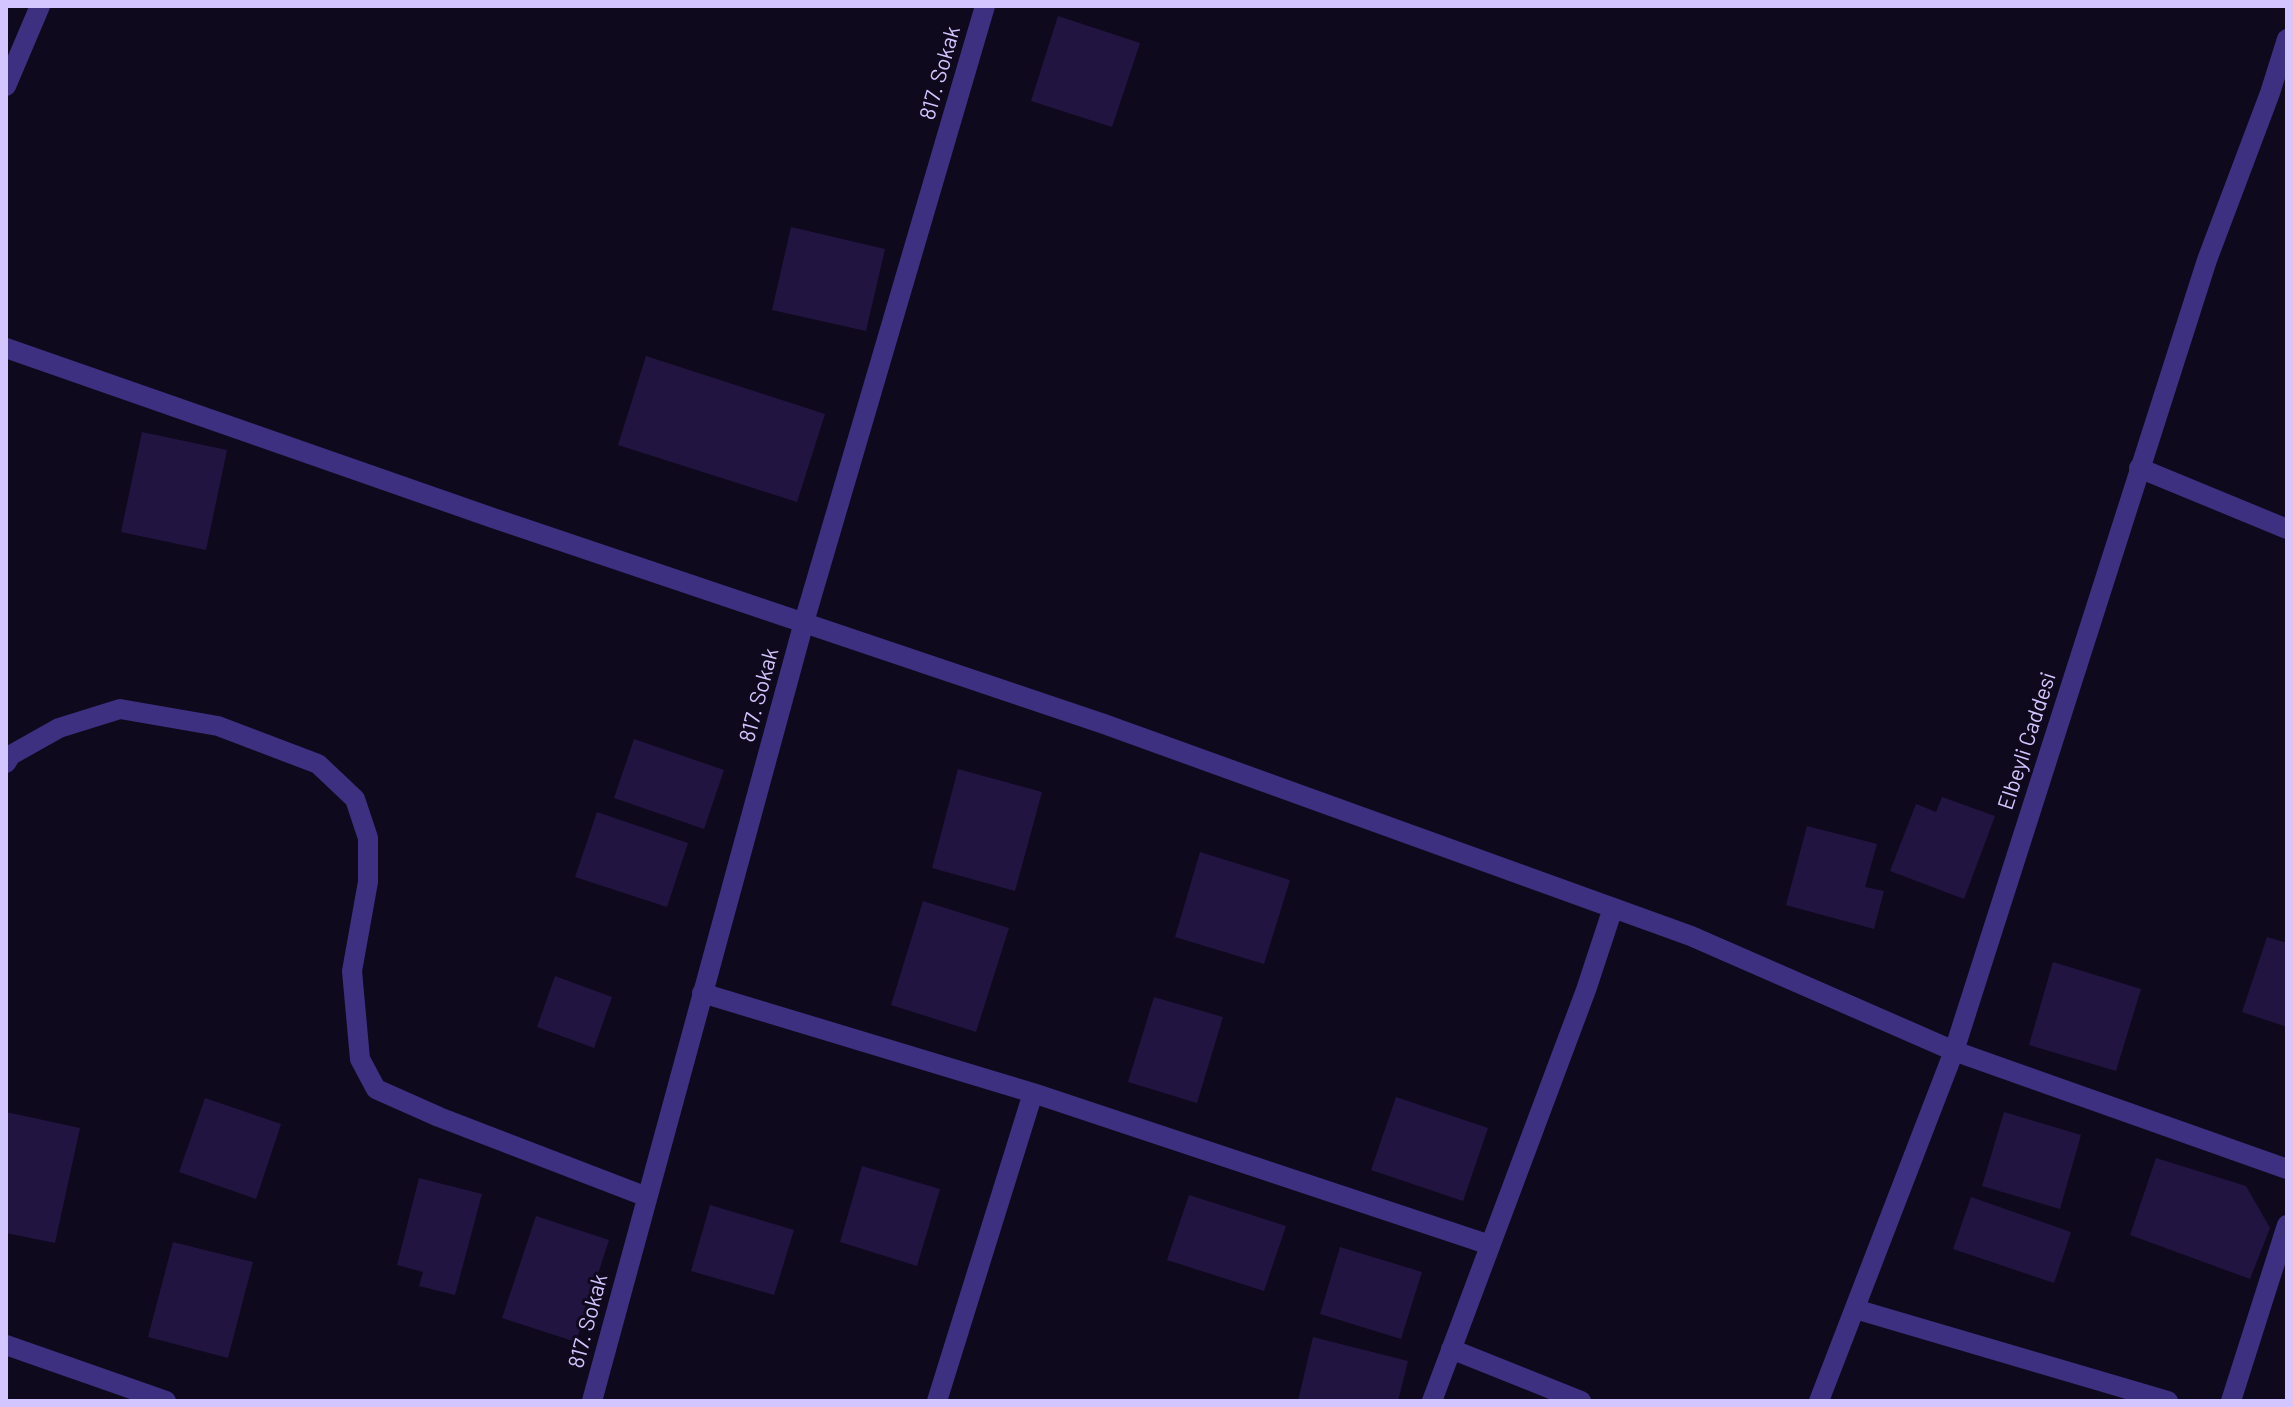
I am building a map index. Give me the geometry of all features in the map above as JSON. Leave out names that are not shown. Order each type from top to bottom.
[{"type":"street","points":[[6,86],[40,6]]},
{"type":"street","name":"817. Sokak","points":[[592,1401],[804,622],[985,6]]},
{"type":"street","name":"Elbeyli Caddesi","points":[[1819,1401],[1954,1051],[2207,260],[2287,39]]},
{"type":"street","points":[[6,348],[493,518],[1104,724],[1691,936],[1954,1051],[2287,1169]]},
{"type":"street","points":[[2139,468],[2287,529]]},
{"type":"street","points":[[6,763],[11,755],[59,728],[120,709],[218,726],[318,764],[355,799],[368,838],[368,882],[352,971],[360,1059],[376,1089],[439,1117],[647,1197]]},
{"type":"street","points":[[1432,1401],[1586,990],[1613,908]]},
{"type":"street","points":[[702,993],[1033,1093],[1490,1245]]},
{"type":"street","points":[[937,1401],[1033,1093]]},
{"type":"street","points":[[2231,1401],[2287,1225]]},
{"type":"street","points":[[1855,1309],[2168,1401]]},
{"type":"street","points":[[6,1345],[166,1401]]},
{"type":"street","points":[[1451,1349],[1581,1401]]},
{"type":"building","points":[[1058,16],[1140,43],[1112,127],[1031,101]]},
{"type":"building","points":[[791,227],[885,249],[866,331],[772,310]]},
{"type":"building","points":[[646,356],[825,414],[797,502],[618,445]]},
{"type":"building","points":[[142,432],[227,450],[206,550],[121,532]]},
{"type":"building","points":[[634,739],[724,770],[704,829],[614,798]]},
{"type":"building","points":[[958,769],[1042,792],[1015,891],[932,868]]},
{"type":"building","points":[[1942,797],[1995,816],[1964,899],[1890,871],[1916,804],[1936,812]]},
{"type":"building","points":[[597,812],[688,843],[667,907],[575,877]]},
{"type":"building","points":[[1807,826],[1877,844],[1865,887],[1884,891],[1874,929],[1786,905]]},
{"type":"building","points":[[1200,852],[1290,880],[1264,964],[1175,937]]},
{"type":"building","points":[[923,901],[1009,928],[976,1032],[891,1005]]},
{"type":"building","points":[[2267,937],[2287,943],[2287,1027],[2242,1012]]},
{"type":"building","points":[[2053,962],[2141,989],[2116,1071],[2029,1045]]},
{"type":"building","points":[[555,976],[612,997],[594,1048],[537,1027]]},
{"type":"building","points":[[1154,997],[1223,1017],[1197,1103],[1128,1082]]},
{"type":"building","points":[[1396,1097],[1488,1128],[1463,1201],[1371,1170]]},
{"type":"building","points":[[205,1098],[281,1124],[256,1199],[179,1172]]},
{"type":"building","points":[[6,1112],[80,1128],[55,1243],[6,1233]]},
{"type":"building","points":[[2004,1112],[2081,1135],[2060,1209],[1982,1186]]},
{"type":"building","points":[[2156,1158],[2246,1186],[2270,1228],[2250,1279],[2130,1235]]},
{"type":"building","points":[[862,1166],[940,1189],[917,1266],[840,1242]]},
{"type":"building","points":[[419,1178],[482,1194],[455,1295],[419,1286],[423,1272],[397,1265]]},
{"type":"building","points":[[1189,1195],[1286,1226],[1264,1291],[1167,1260]]},
{"type":"building","points":[[1971,1197],[2071,1232],[2054,1283],[1953,1249]]},
{"type":"building","points":[[710,1205],[794,1230],[774,1295],[691,1271]]},
{"type":"building","points":[[536,1216],[609,1240],[576,1342],[502,1318]]},
{"type":"building","points":[[173,1242],[253,1262],[228,1358],[148,1337]]},
{"type":"building","points":[[1340,1247],[1422,1272],[1401,1339],[1320,1314]]},
{"type":"building","points":[[1313,1337],[1408,1361],[1398,1401],[1298,1401]]}]
